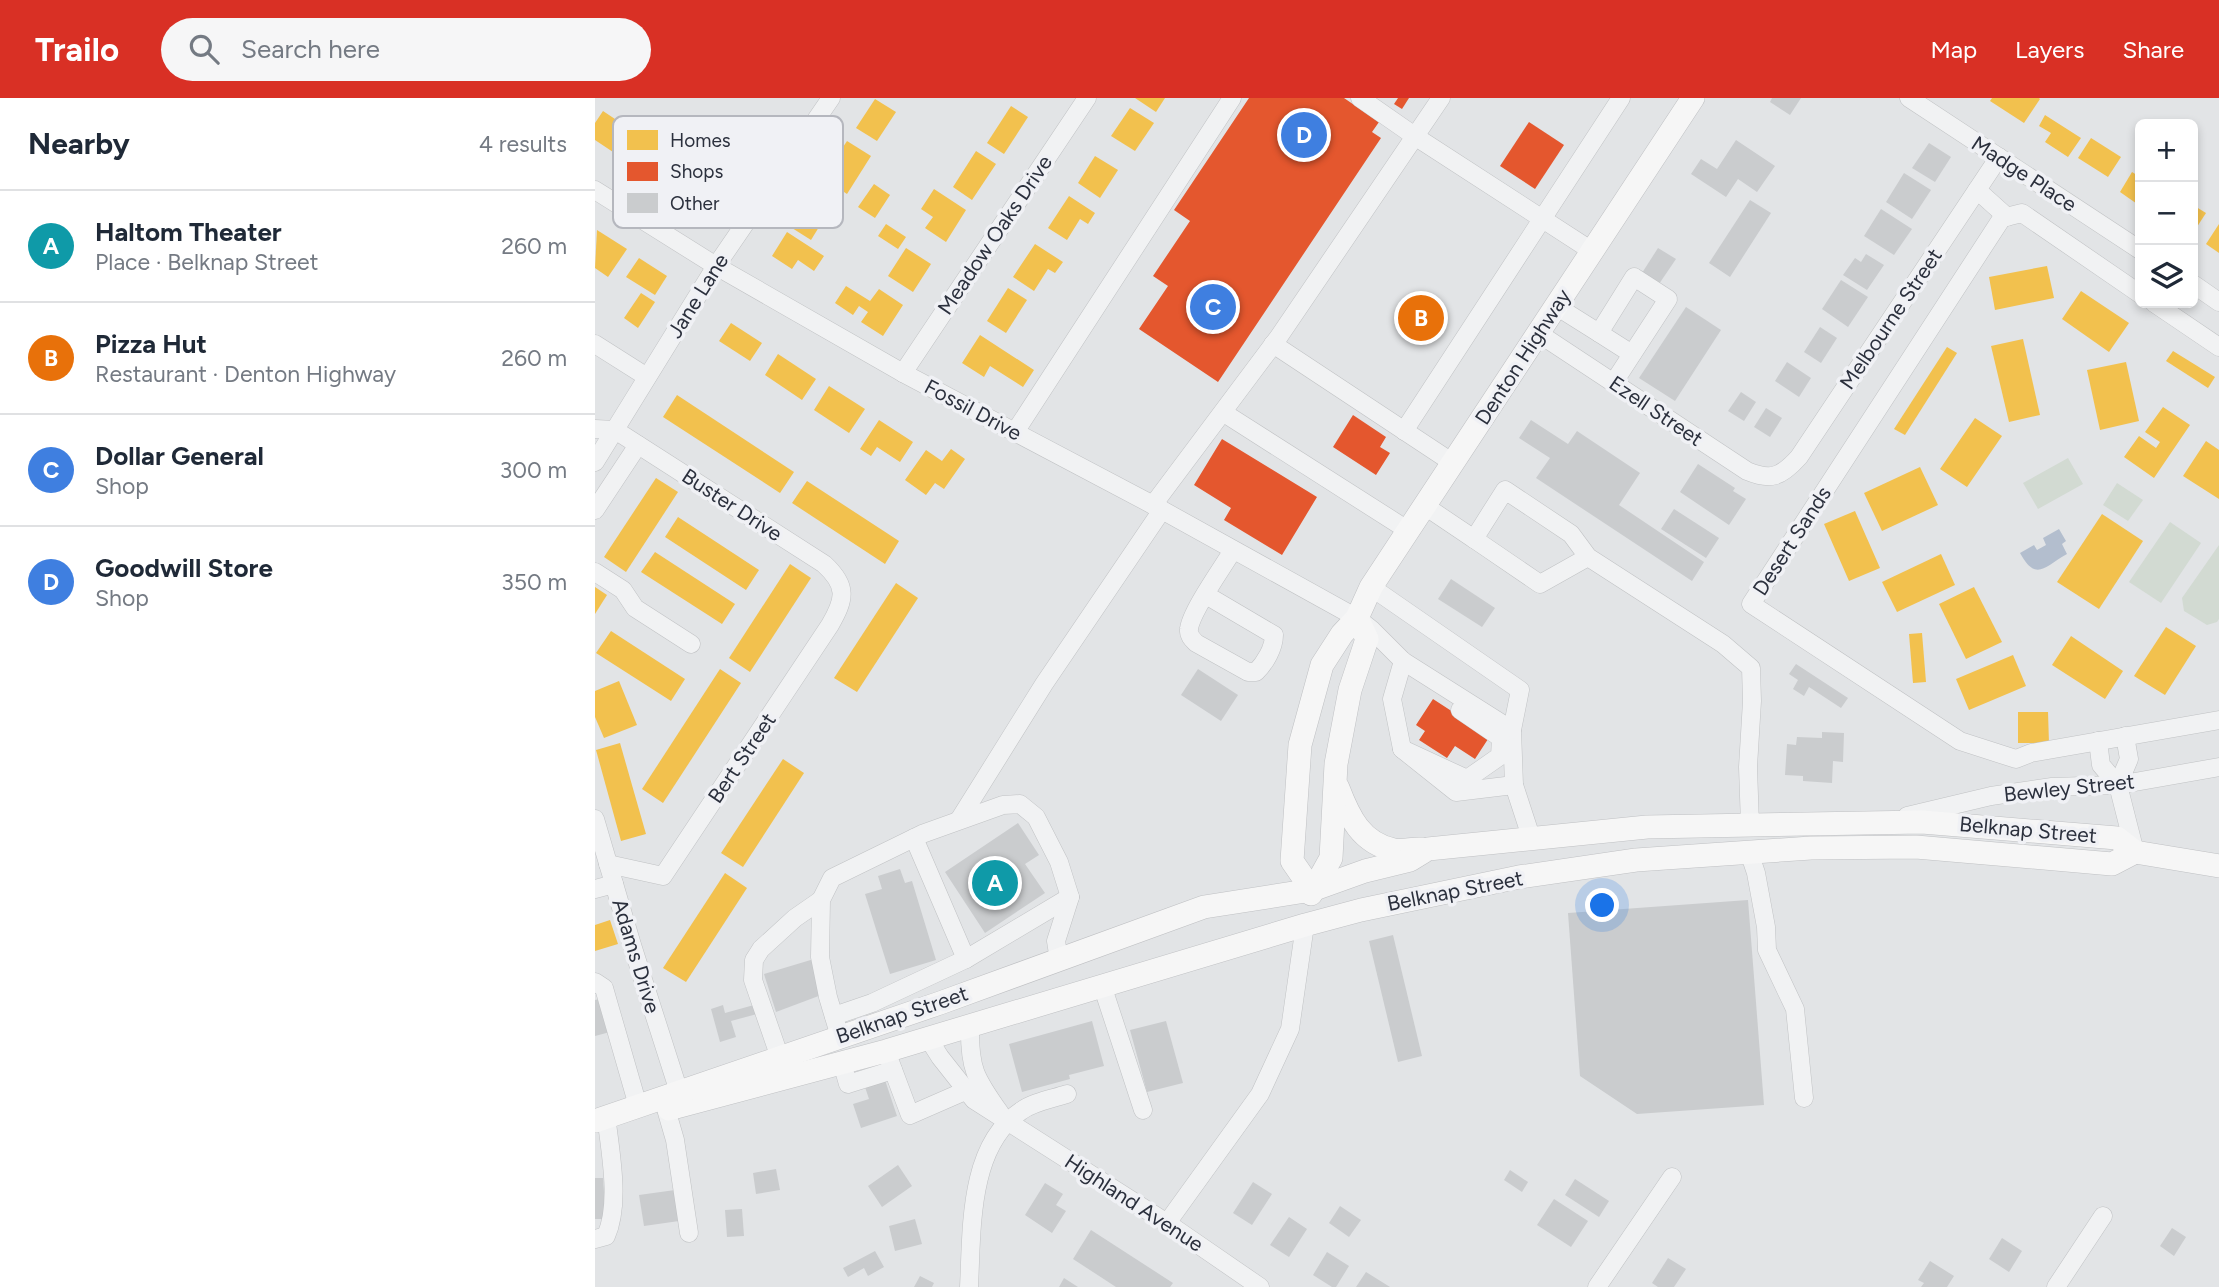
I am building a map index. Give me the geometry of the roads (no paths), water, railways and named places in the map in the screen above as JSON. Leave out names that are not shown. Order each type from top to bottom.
[{"type":"main road","name":"Denton Highway","points":[[1312,890],[1292,861],[1300,745],[1322,665],[1342,634],[1357,618],[1371,587],[1693,98]]},
{"type":"main road","points":[[1305,925],[1312,890],[1331,858],[1335,781],[1350,690],[1367,639],[1357,618]]},
{"type":"main road","points":[[1335,781],[1349,817],[1363,834],[1396,851],[1429,849]]},
{"type":"main road","name":"Belknap Street","points":[[599,1123],[638,1106],[673,1101],[780,1058],[837,1026],[1059,960],[1203,907],[1312,890],[1365,871],[1410,860],[1429,849],[1647,827],[1922,822],[2117,838],[2134,852],[2112,863],[1916,848],[1811,848],[1636,860],[1519,877],[1361,910],[1305,925],[928,1038],[890,1060],[842,1063],[673,1101],[599,1123]]},
{"type":"main road","points":[[2134,852],[2219,866]]},
{"type":"street","name":"Jane Lane","points":[[819,116],[831,98]]},
{"type":"street","name":"Meadow Oaks Drive","points":[[903,373],[1087,98]]},
{"type":"street","points":[[1015,432],[1232,98]]},
{"type":"street","points":[[1360,98],[1592,251]]},
{"type":"street","points":[[959,820],[1157,508],[1441,98]]},
{"type":"street","points":[[1404,431],[1621,98]]},
{"type":"street","name":"Madge Place","points":[[1909,98],[2135,247]]},
{"type":"street","name":"Melbourne Street","points":[[1778,475],[1799,457],[1999,157]]},
{"type":"street","points":[[1977,190],[2007,217],[2022,214],[2135,291]]},
{"type":"street","name":"Fossil Drive","points":[[595,191],[613,202]]},
{"type":"street","name":"Desert Sands","points":[[2007,217],[2002,218],[1751,604],[1960,741],[2016,759],[2031,753],[2219,720]]},
{"type":"street","name":"Fossil Drive","points":[[655,228],[903,373],[1357,618],[1403,660]]},
{"type":"street","name":"Jane Lane","points":[[595,462],[627,438],[647,377],[742,228]]},
{"type":"street","points":[[1599,332],[1635,277],[1668,299],[1613,383]]},
{"type":"street","points":[[2198,287],[2219,302]]},
{"type":"street","points":[[1556,306],[1632,354]]},
{"type":"street","points":[[2161,308],[2219,347]]},
{"type":"street","name":"Ezell Street","points":[[1538,333],[1747,471],[1770,477],[1778,475]]},
{"type":"street","points":[[595,344],[647,377]]},
{"type":"street","points":[[1273,344],[1453,463]]},
{"type":"street","points":[[1224,413],[1409,531]]},
{"type":"street","points":[[595,429],[627,438],[595,510]]},
{"type":"street","name":"Buster Drive","points":[[627,438],[824,564],[837,576],[841,589]]},
{"type":"street","points":[[1474,539],[1505,489],[1571,534],[1588,557],[1723,643],[1751,668],[1748,767],[1750,825]]},
{"type":"street","points":[[1425,506],[1541,584],[1588,557]]},
{"type":"street","points":[[1206,595],[1274,635],[1274,643],[1256,672],[1248,672],[1190,637],[1189,629],[1193,617],[1206,595],[1233,550]]},
{"type":"street","points":[[595,572],[623,590],[635,608],[691,644]]},
{"type":"street","points":[[1371,587],[1520,690],[1512,730],[1514,785],[1531,837]]},
{"type":"street","name":"Bert Street","points":[[608,864],[663,876],[830,625],[842,599],[841,589]]},
{"type":"street","points":[[1403,660],[1512,730]]},
{"type":"street","points":[[1403,660],[1392,699],[1402,748],[1456,792],[1514,785]]},
{"type":"street","points":[[1402,748],[1467,779],[1500,756],[1501,738],[1419,681],[1403,660]]},
{"type":"street","points":[[2118,785],[2129,759],[2125,737]]},
{"type":"street","points":[[2098,741],[2101,765],[2118,785],[2134,852]]},
{"type":"street","name":"Bewley Street","points":[[1879,822],[1991,796],[2052,787],[2118,785],[2219,768]]},
{"type":"street","points":[[780,1058],[753,980],[754,960],[761,949],[821,900],[832,878],[914,838],[959,820],[1003,805],[1020,804],[1036,817],[1059,862],[1070,897],[1056,941],[1059,960]]},
{"type":"street","name":"Adams Drive","points":[[595,819],[673,1101],[674,1140],[689,1233]]},
{"type":"street","points":[[914,838],[966,959]]},
{"type":"street","points":[[1749,852],[1756,873],[1766,927],[1767,950],[1795,1009],[1804,1098]]},
{"type":"street","points":[[595,889],[614,884]]},
{"type":"street","points":[[821,900],[820,957],[837,1026],[871,1003],[966,959],[1070,897]]},
{"type":"street","points":[[1167,1223],[1260,1094],[1290,1030],[1305,925]]},
{"type":"street","points":[[595,982],[604,988],[638,1106]]},
{"type":"street","points":[[1102,985],[1143,1110]]},
{"type":"street","points":[[970,1025],[970,1058],[973,1070],[983,1090],[1006,1121]]},
{"type":"street","name":"Highland Avenue","points":[[928,1038],[974,1100],[1167,1223],[1260,1287]]},
{"type":"street","points":[[890,1060],[910,1115],[965,1091]]},
{"type":"street","points":[[968,1287],[973,1217],[981,1163],[1006,1121],[1024,1108],[1067,1094]]},
{"type":"street","points":[[595,1239],[606,1236],[612,1219],[612,1167],[599,1123]]},
{"type":"street","points":[[1598,1287],[1672,1177]]},
{"type":"street","points":[[2056,1287],[2103,1216]]},
{"type":"water","points":[[2059,529],[2066,541],[2062,544],[2067,554],[2041,569],[2031,567],[2020,553],[2034,545],[2037,550],[2046,545],[2043,538]]},
{"type":"place","name":"Goodwill Store","points":[[1304,135]]},
{"type":"place","name":"Dollar General","points":[[1213,307]]},
{"type":"place","name":"Pizza Hut","points":[[1421,318]]},
{"type":"place","name":"Haltom Theater","points":[[995,883]]}]
